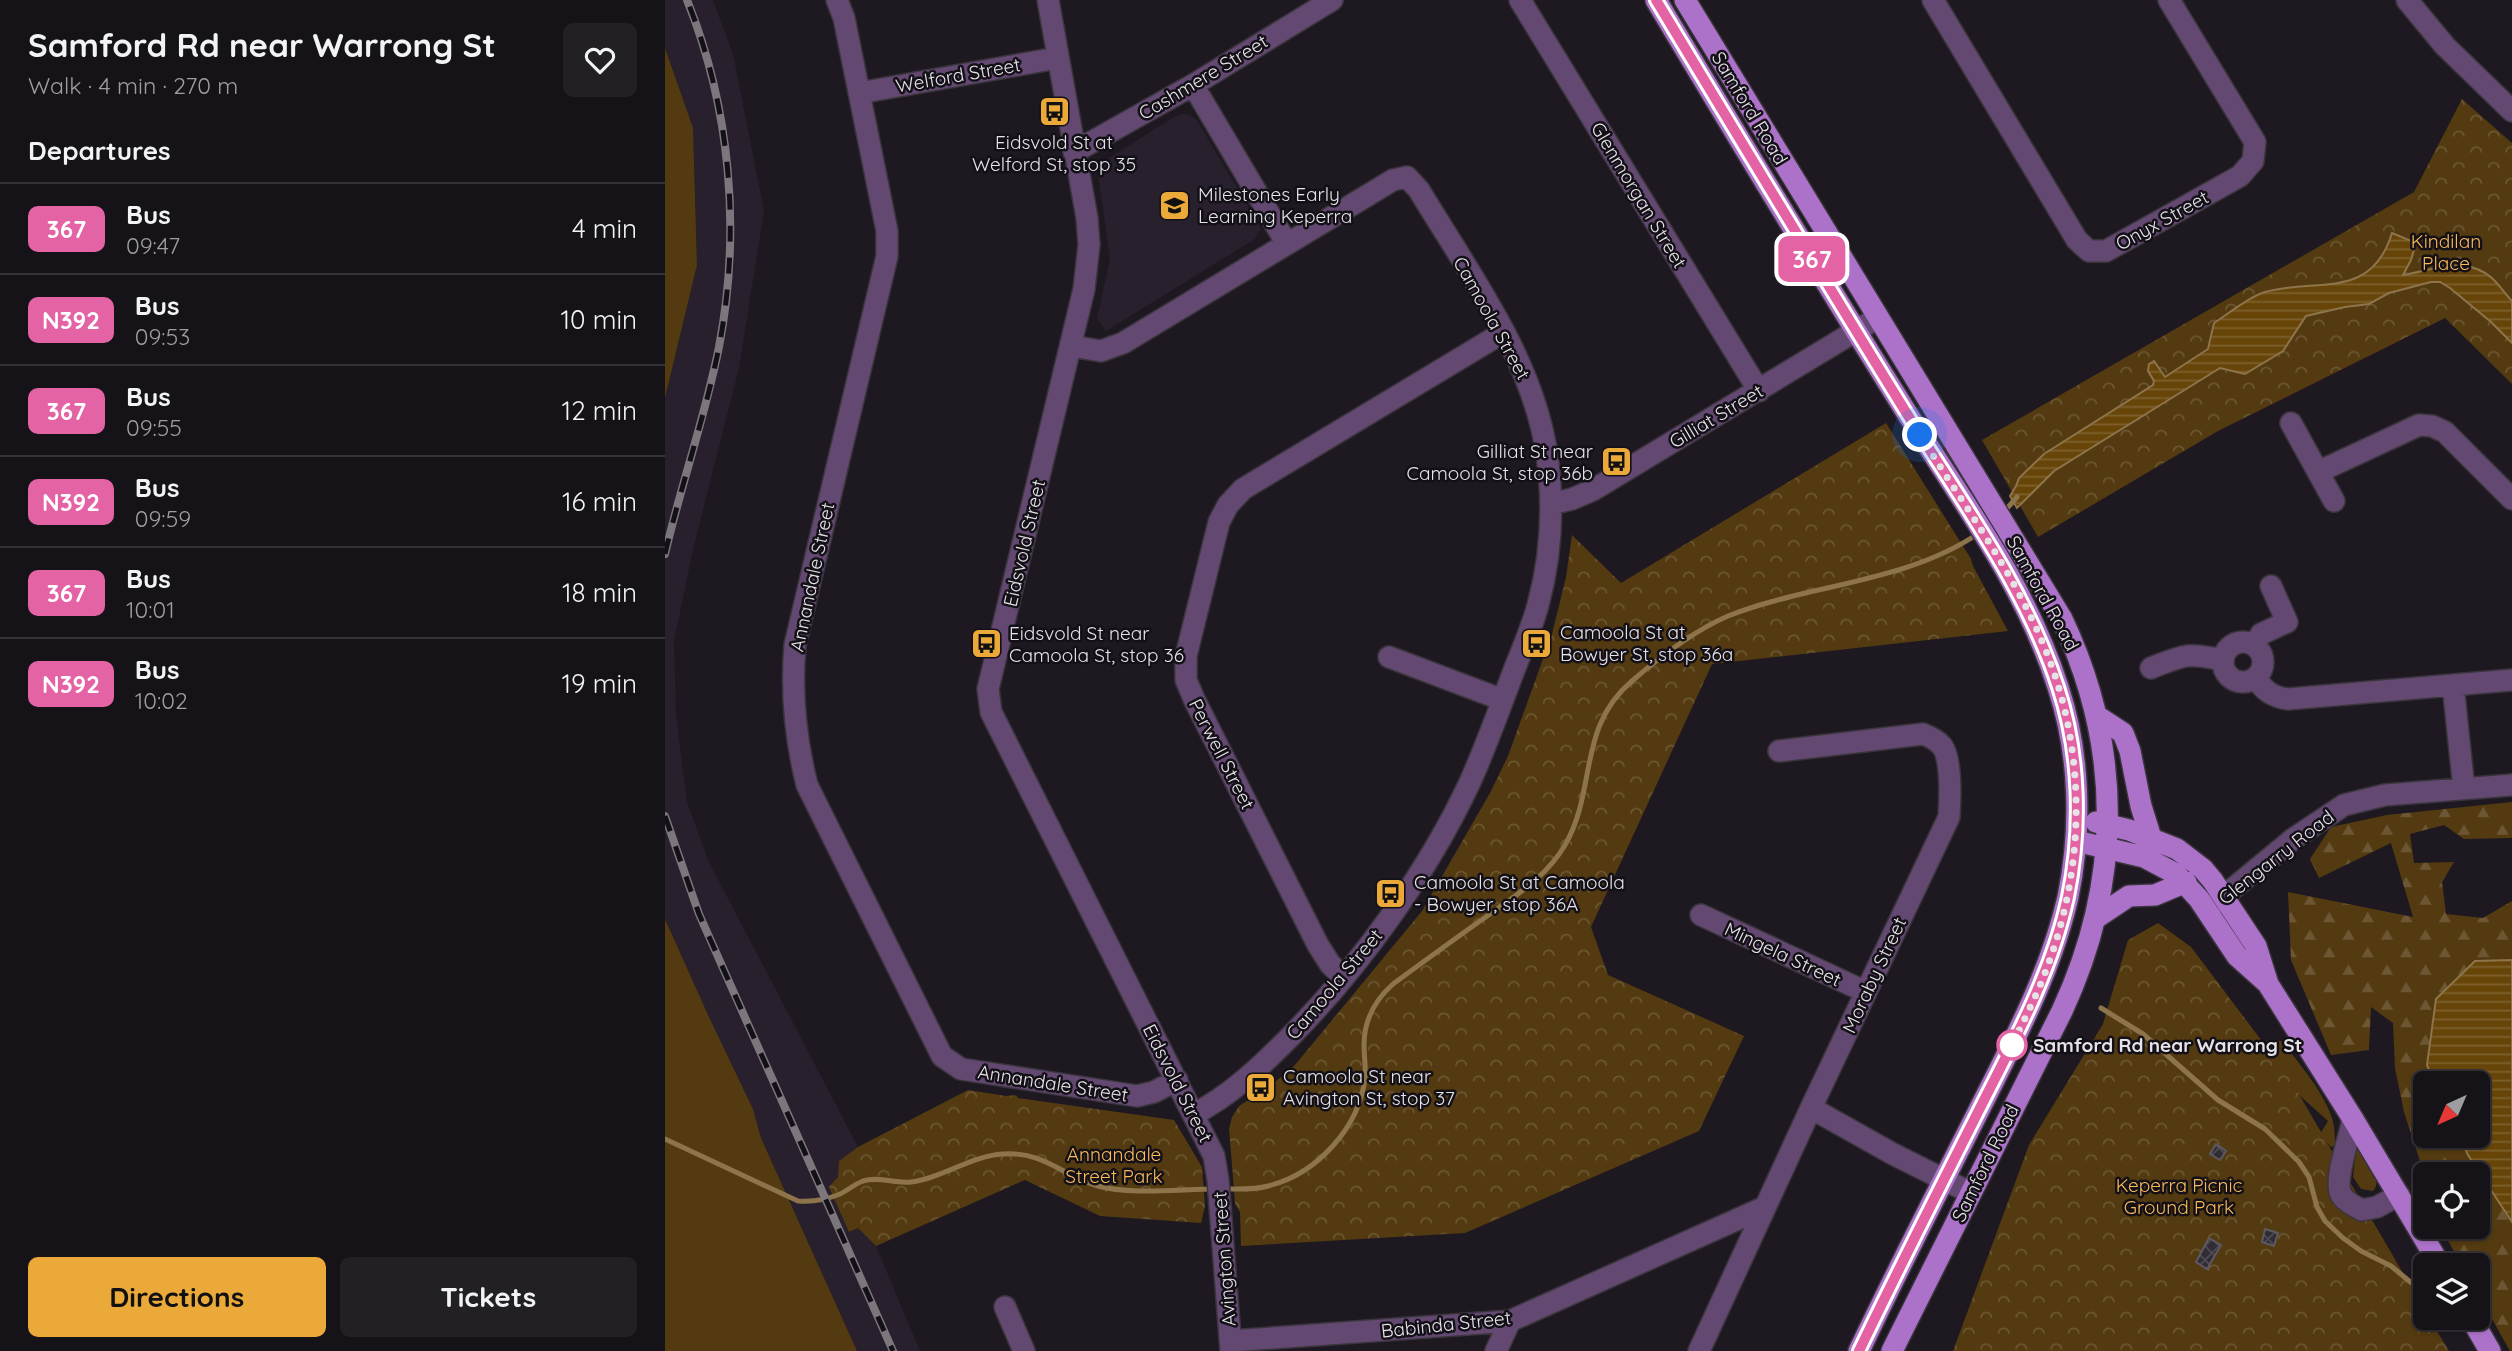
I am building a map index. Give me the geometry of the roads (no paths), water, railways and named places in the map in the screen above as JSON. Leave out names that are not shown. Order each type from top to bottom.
[{"type":"main road","name":"Samford Road","points":[[1655,0],[2023,602],[2044,646],[2059,690],[2074,757],[2076,841],[2067,897],[2049,963],[2013,1043],[1859,1351]]},
{"type":"main road","name":"Samford Road","points":[[1685,0],[1985,495],[2041,582],[2075,648],[2097,716],[2106,771],[2109,825],[2107,849],[2097,918],[2081,968],[1892,1351]]},
{"type":"main road","points":[[2097,716],[2123,733],[2130,751],[2141,806],[2151,838]]},
{"type":"main road","points":[[2077,819],[2109,825],[2151,838],[2191,859],[2203,869],[2256,946],[2268,984],[2433,1253]]},
{"type":"main road","points":[[2076,841],[2153,861],[2186,882],[2237,956],[2268,984]]},
{"type":"main road","points":[[2097,918],[2129,896],[2155,895],[2186,882]]},
{"type":"main road","points":[[2478,1330],[2490,1351]]},
{"type":"street","name":"Annandale Street","points":[[838,0],[844,18],[887,231],[887,256],[795,645],[792,673],[801,761],[807,785],[942,1056],[961,1069],[1137,1096],[1154,1092],[1177,1080]]},
{"type":"street","name":"Eidsvold Street","points":[[1048,0],[1056,58],[1087,218],[1089,245],[1084,289],[988,689],[991,712],[1210,1146],[1217,1167]]},
{"type":"street","name":"Cashmere Street","points":[[1074,152],[1193,85],[1332,0]]},
{"type":"street","name":"Glenmorgan Street","points":[[1520,0],[1759,391]]},
{"type":"street","name":"Onyx Street","points":[[1933,0],[2077,240],[2089,251],[2106,251],[2240,176],[2253,161],[2255,142],[2169,0]]},
{"type":"street","points":[[2407,0],[2419,9],[2445,46],[2511,109]]},
{"type":"street","name":"Welford Street","points":[[859,93],[1056,58]]},
{"type":"street","points":[[1193,85],[1287,244]]},
{"type":"street","name":"Camoola Street","points":[[1070,346],[1090,351],[1112,348],[1393,180],[1407,177],[1419,190],[1504,332],[1535,404],[1547,454],[1551,504],[1548,555],[1537,607],[1470,781],[1398,905],[1343,977],[1276,1051],[1219,1101],[1194,1114]]},
{"type":"street","name":"Gilliat Street","points":[[1551,504],[1583,495],[1877,318]]},
{"type":"street","name":"Perwell Street","points":[[1343,977],[1330,964],[1318,945],[1186,680],[1186,656],[1219,523],[1228,505],[1243,489],[1504,332]]},
{"type":"street","points":[[2291,423],[2335,501]]},
{"type":"street","points":[[2318,472],[2419,425],[2432,426],[2445,432],[2512,499]]},
{"type":"street","points":[[2255,645],[2261,634],[2287,622],[2271,586]]},
{"type":"street","points":[[2237,642],[2250,642],[2260,650],[2264,662],[2260,674],[2241,682],[2227,675],[2223,660],[2227,649],[2237,642]]},
{"type":"street","points":[[2151,668],[2185,654],[2223,660]]},
{"type":"street","points":[[1389,657],[1503,700]]},
{"type":"street","points":[[2255,678],[2264,690],[2274,697],[2288,699],[2512,680]]},
{"type":"street","points":[[2453,685],[2464,789]]},
{"type":"street","name":"Moraby Street","points":[[1699,1351],[1949,817],[1951,794],[1945,748],[1935,739],[1923,734],[1779,751]]},
{"type":"street","name":"Glengarry Road","points":[[2207,910],[2293,839],[2344,805],[2385,795],[2512,785]]},
{"type":"street","name":"Mingela Street","points":[[1701,915],[1866,992]]},
{"type":"street","points":[[1811,1108],[1892,1154],[1971,1193]]},
{"type":"street","points":[[2353,1119],[2340,1175],[2340,1193],[2344,1199],[2361,1210],[2377,1208],[2399,1195]]},
{"type":"street","name":"Avington Street","points":[[1217,1167],[1230,1346]]},
{"type":"street","name":"Babinda Street","points":[[1230,1346],[1510,1321],[1765,1207]]},
{"type":"street","points":[[1005,1307],[1024,1351]]},
{"type":"street","points":[[1496,1351],[1510,1321]]},
{"type":"waterway","points":[[2003,513],[2017,497]]},
{"type":"waterway","points":[[1225,1189],[1257,1188],[1286,1180],[1303,1171],[1333,1146],[1355,1113],[1361,1096],[1365,1073],[1365,1036],[1368,1019],[1376,1004],[1393,984],[1528,886],[1557,857],[1575,824],[1595,739],[1603,718],[1615,699],[1632,681],[1678,645],[1728,616],[1759,605],[1920,563],[1951,550],[1979,533]]},
{"type":"waterway","points":[[2101,1008],[2143,1034],[2218,1100],[2265,1129],[2299,1162],[2309,1177],[2317,1207],[2325,1221],[2361,1251],[2391,1266],[2413,1284]]},
{"type":"waterway","points":[[665,1139],[798,1201],[830,1198],[869,1180],[923,1180],[979,1159],[1003,1154],[1031,1156],[1085,1182],[1111,1189],[1215,1189]]},
{"type":"railway","points":[[665,554],[719,347],[729,260],[728,171],[722,127],[714,84],[687,0]]},
{"type":"railway","points":[[665,816],[699,914],[893,1351]]},
{"type":"place","name":"Eidsvold St at Welford St, stop 35","points":[[1054,111]]},
{"type":"place","name":"Milestones Early Learning Keperra","points":[[1175,205]]},
{"type":"place","name":"Gilliat St near Camoola St, stop 36b","points":[[1616,462]]},
{"type":"place","name":"Camoola St at Bowyer St, stop 36a","points":[[1537,643]]},
{"type":"place","name":"Eidsvold St near Camoola St, stop 36","points":[[986,644]]},
{"type":"place","name":"Camoola St at Camoola - Bowyer, stop 36A","points":[[1391,893]]},
{"type":"place","name":"Samford Rd near Warrong St","points":[[2012,1045]]},
{"type":"place","name":"Camoola St near Avington St, stop 37","points":[[1260,1087]]},
{"type":"park label","name":"Kindilan Place","points":[[2446,252]]},
{"type":"park label","name":"Annandale Street Park","points":[[1114,1165]]},
{"type":"park label","name":"Keperra Picnic Ground Park","points":[[2179,1196]]}]
